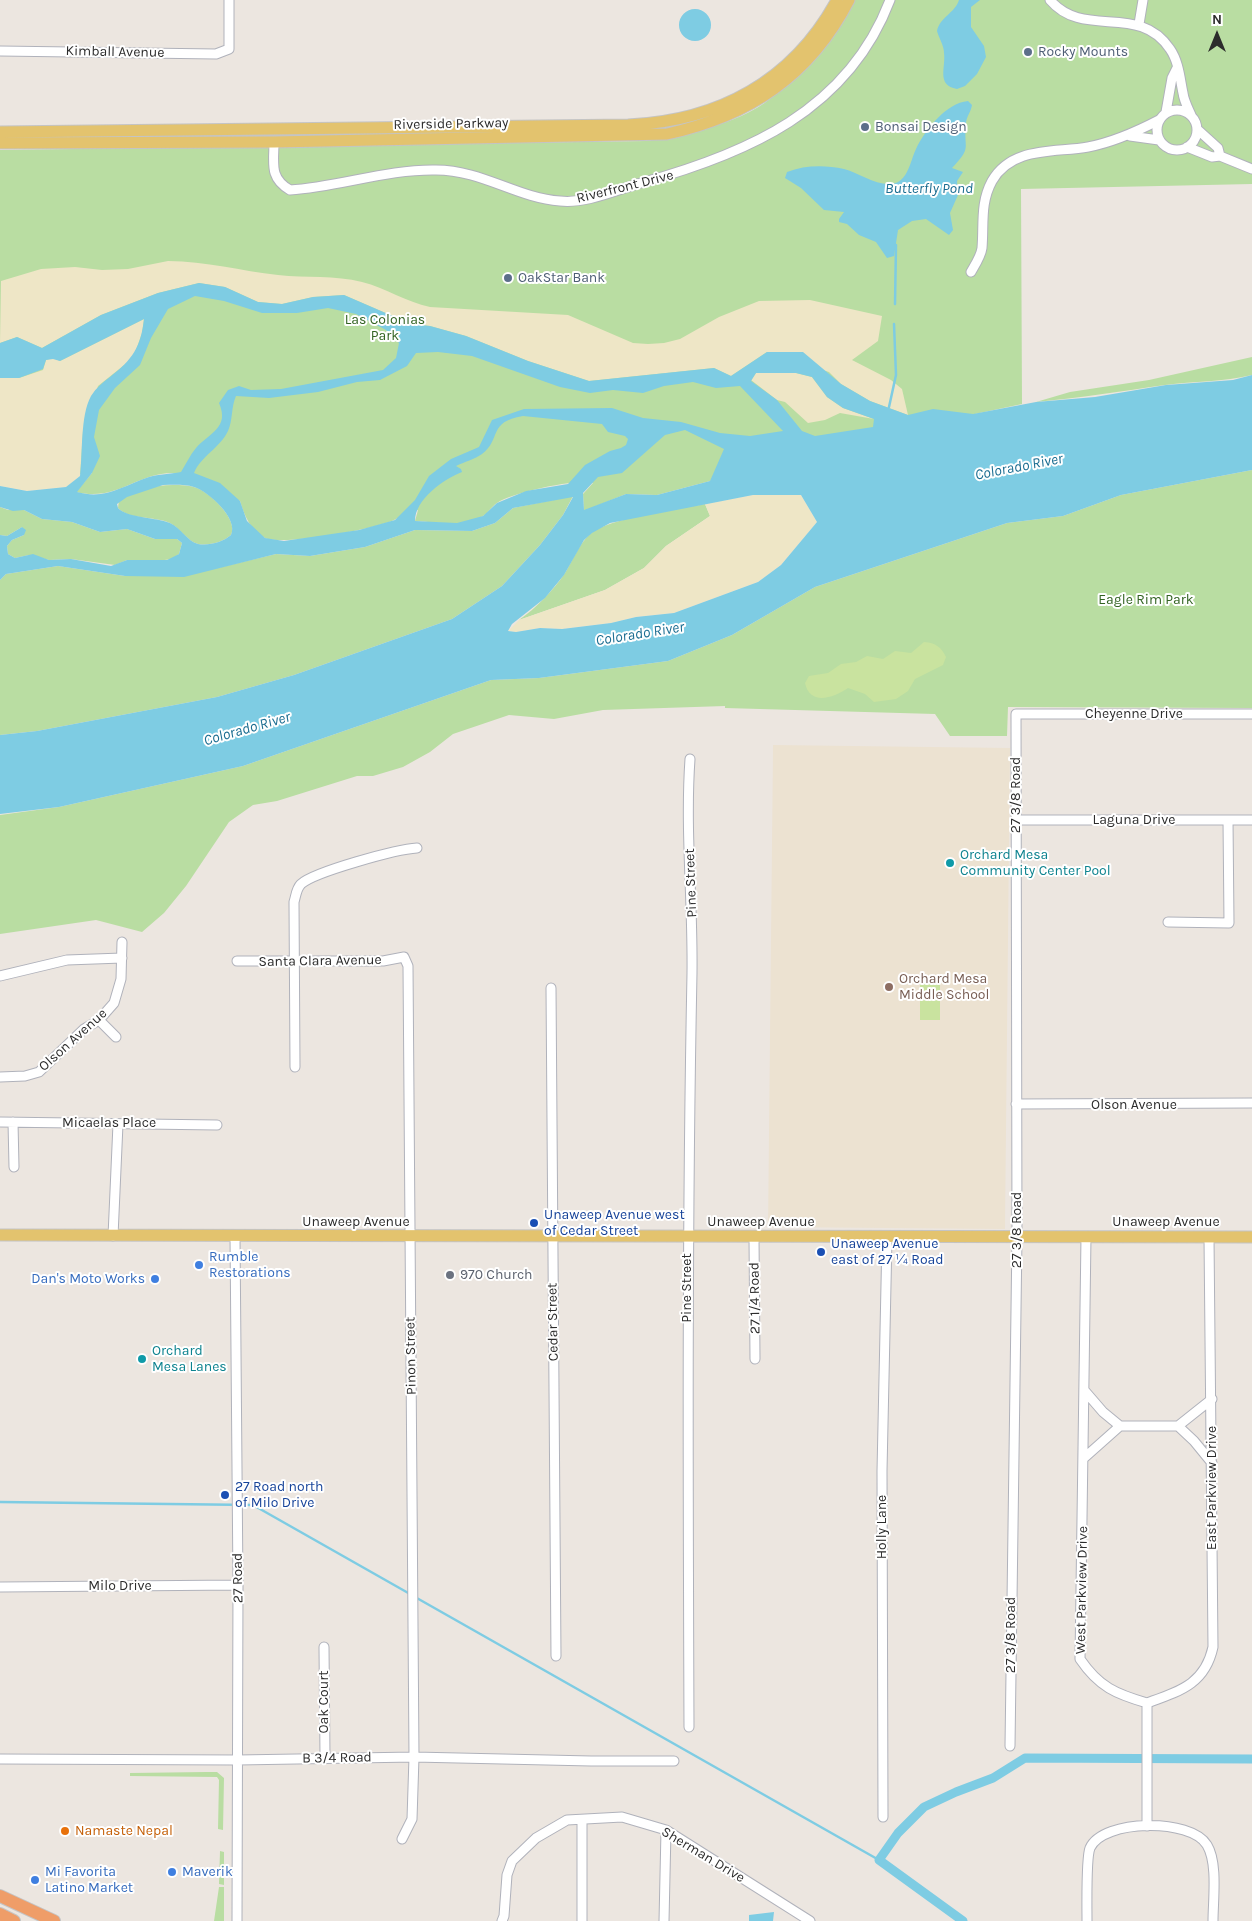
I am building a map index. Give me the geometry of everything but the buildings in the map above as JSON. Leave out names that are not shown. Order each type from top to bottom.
[{"type":"highway","points":[[0,1896],[54,1921]]},
{"type":"highway","points":[[0,1914],[14,1921]]},
{"type":"main road","name":"Riverside Parkway","points":[[0,132],[628,125],[666,122],[712,110],[741,97],[772,77],[811,40],[837,0]]},
{"type":"main road","name":"Riverside Parkway","points":[[0,143],[274,142],[649,136],[699,127],[747,107],[794,74],[820,47],[839,20],[849,0]]},
{"type":"main road","name":"Unaweep Avenue","points":[[0,1235],[1252,1238]]},
{"type":"street","name":"Kimball Avenue","points":[[0,51],[216,54],[229,50],[229,0]]},
{"type":"street","name":"Riverfront Drive","points":[[274,142],[274,175],[280,184],[290,190],[306,189],[396,173],[436,170],[466,173],[498,182],[532,196],[561,202],[594,197],[715,161],[759,142],[794,120],[832,88],[849,68],[863,49],[890,0]]},
{"type":"street","points":[[1050,0],[1074,17],[1090,22],[1138,24],[1164,42],[1172,51],[1182,79],[1182,93],[1197,130],[1218,148],[1220,156]]},
{"type":"street","points":[[1138,24],[1143,0]]},
{"type":"street","points":[[971,272],[982,250],[982,210],[986,196],[993,180],[1001,169],[1012,160],[1028,154],[1088,147],[1129,136],[1159,120],[1166,112],[1172,78],[1177,68]]},
{"type":"street","points":[[1166,112],[1177,109],[1191,115]]},
{"type":"street","points":[[1159,120],[1156,130],[1159,140]]},
{"type":"street","points":[[1187,147],[1194,140],[1197,130]]},
{"type":"street","points":[[1129,136],[1159,140],[1172,149],[1187,147],[1212,157],[1220,156],[1252,169]]},
{"type":"street","name":"Cheyenne Drive","points":[[1016,714],[1252,714]]},
{"type":"street","name":"27 3/8 Road","points":[[1010,1746],[1017,1237],[1016,714]]},
{"type":"street","name":"Pine Street","points":[[689,1727],[687,1237],[693,929],[688,794],[690,759]]},
{"type":"street","name":"Laguna Drive","points":[[1016,820],[1252,820]]},
{"type":"street","points":[[1168,922],[1229,923],[1228,820]]},
{"type":"street","points":[[295,1066],[294,902],[296,891],[308,879],[390,852],[417,848]]},
{"type":"street","name":"Olson Avenue","points":[[0,1076],[25,1076],[39,1072],[84,1029],[99,1020],[114,1003],[121,979],[122,942]]},
{"type":"street","name":"Santa Clara Avenue","points":[[236,961],[383,961],[404,957]]},
{"type":"street","name":"Pinon Street","points":[[402,1839],[412,1819],[414,1757],[413,1442],[408,1237],[408,966],[404,957]]},
{"type":"street","points":[[0,976],[67,960],[122,958]]},
{"type":"street","name":"Cedar Street","points":[[551,988],[556,1656]]},
{"type":"street","points":[[99,1020],[116,1037]]},
{"type":"street","name":"Olson Avenue","points":[[1016,1104],[1252,1103]]},
{"type":"street","name":"Micaelas Place","points":[[0,1122],[218,1125]]},
{"type":"street","points":[[13,1122],[14,1168]]},
{"type":"street","points":[[113,1236],[118,1124]]},
{"type":"street","name":"27 Road","points":[[235,1236],[238,1585],[237,1921]]},
{"type":"street","name":"27 1/4 Road","points":[[754,1237],[755,1359]]},
{"type":"street","name":"West Parkview Drive","points":[[1086,1237],[1080,1659],[1090,1674],[1103,1686],[1124,1696],[1147,1703]]},
{"type":"street","name":"East Parkview Drive","points":[[1147,1703],[1191,1684],[1209,1665],[1213,1648],[1209,1237]]},
{"type":"street","name":"Holly Lane","points":[[883,1817],[882,1471],[887,1238]]},
{"type":"street","points":[[1084,1390],[1103,1412],[1120,1426],[1178,1426],[1212,1399]]},
{"type":"street","points":[[1084,1458],[1120,1426]]},
{"type":"street","points":[[1178,1426],[1194,1440],[1212,1463]]},
{"type":"street","name":"Milo Drive","points":[[1,1587],[238,1585]]},
{"type":"street","name":"Oak Court","points":[[324,1647],[325,1757]]},
{"type":"street","points":[[1147,1703],[1147,1826]]},
{"type":"street","name":"B 3/4 Road","points":[[0,1759],[238,1760],[325,1757],[414,1757],[591,1761],[674,1760]]},
{"type":"street","name":"Sherman Drive","points":[[504,1919],[507,1875],[512,1862],[536,1838],[567,1820],[622,1817],[666,1830],[810,1921]]},
{"type":"street","points":[[582,1820],[582,1921]]},
{"type":"street","points":[[1087,1921],[1090,1849],[1096,1838],[1109,1832],[1147,1826],[1185,1828],[1196,1834],[1206,1843],[1212,1853],[1213,1863],[1213,1921]]},
{"type":"street","points":[[664,1921],[666,1830]]},
{"type":"shaded area","name":"Orchard Mesa Middle School","points":[[773,745],[1010,748],[1005,1229],[768,1227]]},
{"type":"green space","name":"Las Colonias Park","points":[[853,0],[1252,0],[1252,184],[1021,189],[1022,404],[759,460],[710,481],[657,495],[626,494],[584,511],[583,494],[593,483],[559,484],[504,499],[495,504],[483,516],[467,522],[415,521],[418,510],[406,512],[384,524],[350,532],[309,538],[275,540],[265,538],[252,527],[240,501],[178,474],[159,474],[115,490],[90,494],[76,492],[92,473],[0,482],[0,150],[646,141],[715,126],[765,103],[797,71]]},
{"type":"green space","points":[[1252,357],[1252,375],[1036,402],[1070,392],[1149,380]]},
{"type":"green space","name":"Eagle Rim Park","points":[[1252,470],[1252,708],[1008,707],[1007,736],[950,736],[935,714],[725,708],[725,706],[603,710],[554,719],[509,715],[453,734],[430,752],[403,767],[373,776],[357,776],[277,801],[253,805],[229,822],[186,886],[164,913],[142,932],[96,920],[0,934],[0,815],[59,807],[243,766],[491,680],[539,678],[668,661],[732,635],[815,587],[1007,523],[1063,516],[1121,495]]},
{"type":"green space","points":[[166,485],[185,485],[203,491],[216,501],[231,522],[231,535],[216,543],[198,544],[190,540],[170,523],[135,516],[118,508],[119,500],[145,489]]},
{"type":"green space","points":[[573,496],[563,515],[540,545],[502,586],[452,619],[294,675],[217,697],[37,731],[0,735],[0,580],[6,574],[58,566],[125,576],[213,569],[276,554],[310,556],[365,547],[415,530],[472,531],[495,523],[513,508]]},
{"type":"green space","points":[[705,504],[710,516],[666,546],[644,568],[605,590],[519,620],[550,593],[565,573],[583,542],[599,528],[644,515]]},
{"type":"green space","points":[[0,507],[8,510],[24,510],[42,519],[72,522],[100,532],[127,529],[155,539],[177,539],[182,543],[179,554],[172,559],[157,561],[127,560],[115,565],[71,559],[49,560],[29,555],[15,558],[8,554],[7,546],[12,540],[24,535],[22,527],[7,536],[0,535]]},
{"type":"green space","points":[[924,642],[938,646],[946,657],[943,665],[915,679],[908,691],[896,699],[874,702],[865,694],[848,688],[836,695],[823,698],[817,697],[812,695],[805,683],[809,676],[828,673],[841,664],[856,662],[867,656],[883,659],[895,651],[911,653]]},
{"type":"green space","points":[[920,983],[940,983],[940,1020],[920,1020]]},
{"type":"green space","points":[[217,1772],[224,1778],[223,1830],[218,1829],[219,1780],[217,1777],[130,1776],[130,1773]]},
{"type":"green space","points":[[220,1851],[224,1852],[224,1885],[219,1884]]},
{"type":"green space","points":[[219,1887],[224,1887],[224,1921],[214,1921]]},
{"type":"sand","points":[[168,261],[182,261],[278,275],[352,280],[430,307],[568,315],[633,343],[648,344],[680,339],[719,317],[759,301],[810,300],[882,316],[878,341],[852,360],[891,380],[902,389],[908,415],[870,401],[841,384],[829,372],[767,352],[731,376],[714,368],[589,381],[528,361],[466,336],[430,326],[411,324],[344,295],[313,297],[282,304],[258,302],[225,287],[199,283],[158,293],[101,315],[42,348],[17,337],[0,343],[1,281],[41,269],[75,267],[102,270],[128,269]]},
{"type":"sand","points":[[144,319],[142,333],[135,353],[128,362],[98,386],[83,431],[80,476],[67,487],[27,491],[0,486],[0,378],[19,378],[43,370],[46,360],[53,358],[60,361]]},
{"type":"sand","points":[[756,373],[796,373],[812,377],[827,397],[843,408],[874,419],[840,413],[825,420],[808,423],[785,402],[777,400],[751,380]]},
{"type":"sand","points":[[753,495],[801,495],[817,522],[781,565],[758,582],[674,613],[562,629],[540,628],[516,632],[508,631],[519,620],[605,590],[644,568],[666,546],[710,516],[705,504]]},
{"type":"water","points":[[959,0],[980,0],[971,7],[971,27],[984,46],[986,57],[977,74],[965,86],[957,89],[950,87],[944,80],[944,50],[937,31],[941,22]]},
{"type":"water","points":[[695,9],[701,10],[706,14],[710,19],[710,31],[706,36],[701,40],[695,41],[689,40],[684,36],[680,31],[679,25],[680,19],[684,14],[689,10]]},
{"type":"water","name":"Butterfly Pond","points":[[968,101],[972,105],[966,121],[966,147],[963,156],[952,168],[963,172],[957,181],[958,195],[950,213],[953,230],[949,235],[926,219],[912,221],[898,230],[894,256],[887,258],[876,242],[859,235],[847,224],[839,222],[844,212],[824,210],[801,188],[785,178],[787,172],[822,166],[844,169],[885,184],[898,182],[905,176],[916,149],[937,119],[952,107]]},
{"type":"water","name":"Colorado River","points":[[199,283],[225,287],[258,302],[282,304],[313,297],[344,295],[411,324],[430,326],[466,336],[528,361],[589,381],[714,368],[731,376],[767,352],[803,352],[841,384],[870,401],[908,415],[933,409],[973,414],[1036,402],[1095,397],[1166,385],[1233,380],[1252,375],[1252,470],[1121,495],[1063,516],[1007,523],[815,587],[732,635],[668,661],[539,678],[491,680],[243,766],[59,807],[0,814],[0,735],[37,731],[217,697],[294,675],[452,619],[502,586],[540,545],[563,515],[573,497],[513,508],[495,523],[472,531],[415,530],[365,547],[310,556],[276,554],[184,577],[125,576],[58,566],[6,574],[0,580],[0,535],[7,536],[22,527],[26,530],[24,535],[12,540],[7,546],[8,554],[15,558],[33,554],[49,560],[71,559],[111,566],[127,560],[167,560],[179,554],[182,543],[177,539],[155,539],[127,529],[100,532],[72,522],[42,519],[24,510],[13,511],[0,507],[0,486],[27,491],[66,487],[80,476],[83,424],[87,404],[97,388],[130,359],[141,337],[144,319],[60,361],[46,360],[43,369],[19,378],[0,378],[0,343],[17,337],[42,348],[101,315],[158,293]],"holes":[[[195,296],[224,301],[262,313],[297,313],[328,308],[356,314],[386,330],[399,343],[396,358],[383,370],[281,389],[251,390],[239,386],[228,390],[219,403],[222,411],[220,424],[196,448],[181,472],[149,477],[105,493],[87,494],[77,492],[92,473],[100,456],[94,437],[99,410],[115,388],[140,365],[151,338],[168,309]],[[438,352],[472,356],[560,387],[590,393],[613,390],[643,393],[664,386],[693,382],[716,388],[740,386],[783,431],[750,436],[720,433],[681,422],[643,418],[612,408],[524,409],[492,420],[479,447],[451,459],[429,476],[415,500],[395,520],[359,530],[284,541],[265,538],[247,521],[240,501],[220,483],[194,473],[201,462],[225,437],[231,422],[236,396],[269,398],[318,392],[357,382],[380,380],[407,366],[416,353]],[[756,373],[796,373],[812,377],[827,397],[843,408],[874,419],[873,427],[815,436],[802,431],[777,400],[751,381]],[[523,416],[602,424],[608,432],[625,436],[628,439],[626,445],[610,451],[585,465],[568,484],[526,491],[497,503],[483,516],[457,523],[415,521],[416,513],[425,498],[439,485],[462,472],[456,466],[482,454],[492,443],[499,427],[504,422]],[[685,430],[724,449],[710,481],[657,495],[626,494],[584,510],[583,493],[598,477],[622,473],[665,435]],[[163,485],[194,487],[207,494],[221,506],[231,521],[231,535],[216,543],[198,544],[170,523],[128,514],[118,508],[117,504],[127,497]],[[753,495],[801,495],[817,522],[781,565],[758,582],[674,613],[562,629],[540,628],[516,632],[508,631],[512,624],[545,598],[564,575],[584,540],[610,523]]]},
{"type":"water","points":[[774,1912],[773,1921],[749,1921],[749,1915]]},
{"type":"waterway","points":[[895,304],[896,245]]},
{"type":"waterway","points":[[889,407],[896,375],[894,324]]},
{"type":"waterway","points":[[0,1502],[253,1505],[410,1594]]},
{"type":"waterway","points":[[415,1597],[879,1860]]},
{"type":"waterway","points":[[963,1921],[879,1860],[898,1833],[924,1807],[993,1778],[1025,1758],[1252,1759]]},
{"type":"place","name":"Rocky Mounts","points":[[1028,52]]},
{"type":"place","name":"Bonsai Design","points":[[865,127]]},
{"type":"place","name":"OakStar Bank","points":[[508,278]]},
{"type":"place","name":"Orchard Mesa Community Center Pool","points":[[950,863]]},
{"type":"place","name":"Orchard Mesa Middle School","points":[[889,987]]},
{"type":"place","name":"Unaweep Avenue west of Cedar Street","points":[[534,1223]]},
{"type":"place","name":"Unaweep Avenue east of 27 ¼ Road","points":[[821,1252]]},
{"type":"place","name":"Rumble Restorations","points":[[199,1265]]},
{"type":"place","name":"970 Church","points":[[450,1275]]},
{"type":"place","name":"Dan's Moto Works","points":[[155,1279]]},
{"type":"place","name":"Orchard Mesa Lanes","points":[[142,1359]]},
{"type":"place","name":"27 Road north of Milo Drive","points":[[225,1495]]},
{"type":"place","name":"Namaste Nepal","points":[[65,1831]]},
{"type":"place","name":"Maverik","points":[[172,1872]]},
{"type":"place","name":"Mi Favorita Latino Market","points":[[35,1880]]}]
